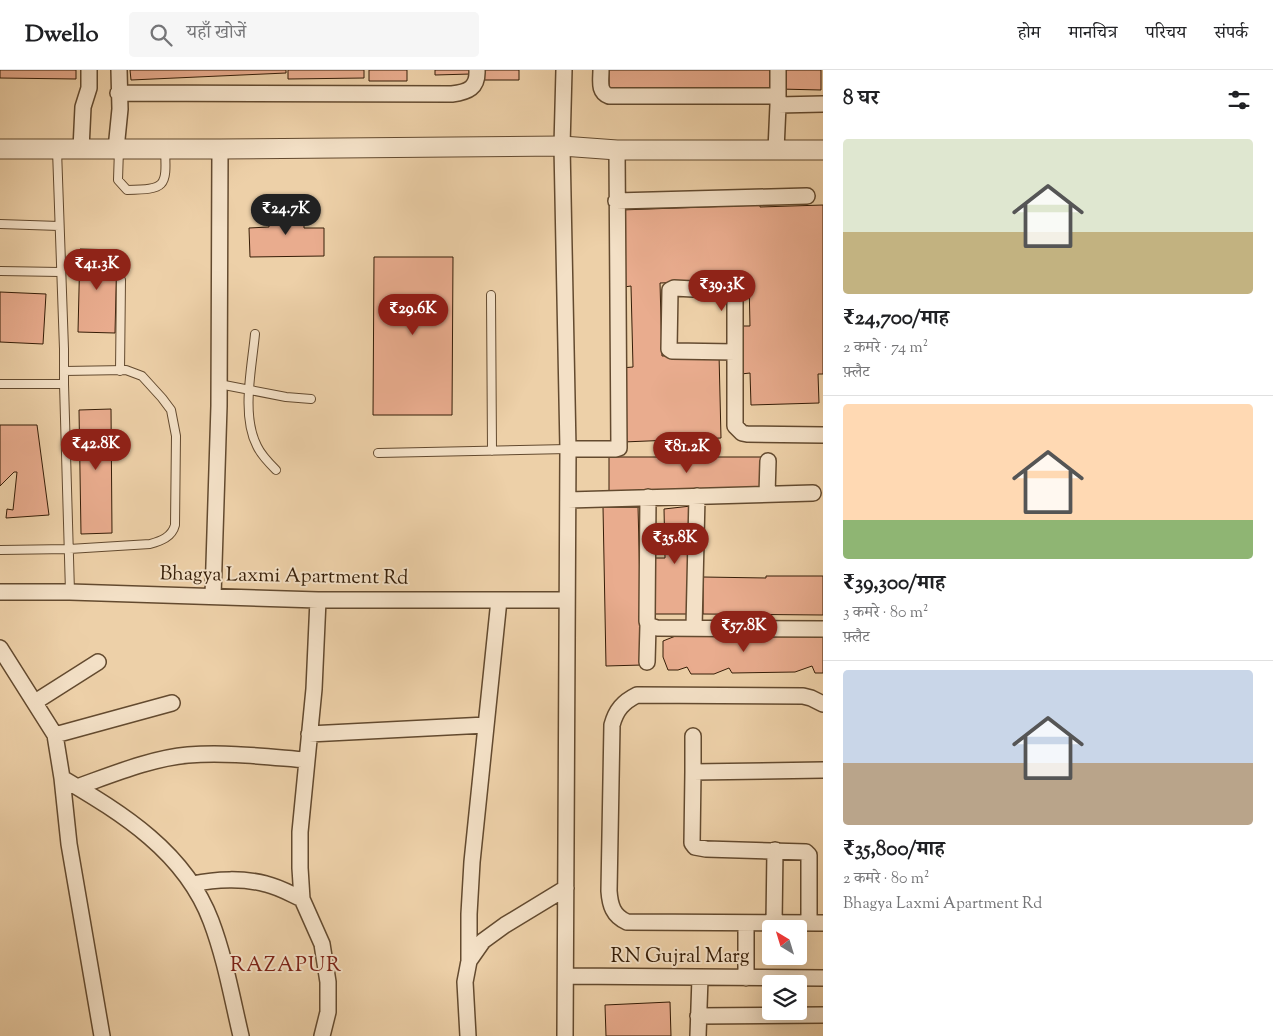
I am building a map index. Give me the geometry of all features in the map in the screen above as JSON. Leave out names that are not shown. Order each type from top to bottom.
[{"type":"street","points":[[82,149],[83,107],[89,88],[89,70]]},
{"type":"street","points":[[118,149],[119,70]]},
{"type":"street","points":[[118,93],[452,94],[463,93],[472,87],[478,79],[477,70]]},
{"type":"street","points":[[564,70],[562,146],[568,449],[566,1036]]},
{"type":"street","points":[[600,70],[601,90],[609,96],[778,100],[823,104]]},
{"type":"street","points":[[776,150],[778,70]]},
{"type":"street","points":[[0,149],[562,146],[617,150],[823,150]]},
{"type":"street","points":[[213,596],[219,384],[220,149]]},
{"type":"street","points":[[568,449],[619,448],[617,150]]},
{"type":"street","points":[[616,201],[807,196]]},
{"type":"street","points":[[735,352],[672,351],[669,348],[670,290],[674,288],[733,292],[735,297],[735,352],[735,426],[737,429],[747,434],[823,434]]},
{"type":"street","points":[[767,494],[768,461]]},
{"type":"street","points":[[568,500],[813,493]]},
{"type":"street","points":[[694,628],[697,496]]},
{"type":"street","points":[[647,662],[648,497]]},
{"type":"street","name":"Bhagya Laxmi Apartment Rd","points":[[0,592],[70,592],[318,600],[567,600]]},
{"type":"street","points":[[318,600],[314,689],[300,832],[300,868],[302,899],[322,944],[328,982],[328,1012],[322,1036]]},
{"type":"street","points":[[468,1036],[465,982],[470,961],[469,914],[472,862],[499,600]]},
{"type":"street","points":[[648,625],[657,628],[823,629]]},
{"type":"street","points":[[0,648],[55,734],[69,844],[102,1036]]},
{"type":"street","points":[[35,702],[98,662]]},
{"type":"street","points":[[762,923],[627,922],[620,919],[615,913],[610,905],[609,891],[612,725],[615,714],[628,699],[638,695],[803,696],[823,704]]},
{"type":"street","points":[[55,734],[172,703]]},
{"type":"street","points":[[309,734],[486,725]]},
{"type":"street","points":[[693,736],[692,843],[695,847],[706,849],[806,852],[809,855],[816,923]]},
{"type":"street","points":[[77,787],[144,764],[187,755],[234,754],[307,760]]},
{"type":"street","points":[[692,772],[823,770]]},
{"type":"street","points":[[62,778],[116,811],[150,836],[174,859],[193,884],[211,920],[224,962],[241,1036]]},
{"type":"street","points":[[774,920],[775,850]]},
{"type":"street","points":[[193,884],[220,881],[266,884],[302,899]]},
{"type":"street","points":[[470,961],[483,941],[566,888]]},
{"type":"street","points":[[746,923],[746,978]]},
{"type":"street","name":"RN Gujral Marg","points":[[566,976],[823,978]]},
{"type":"street","points":[[698,1036],[700,978]]},
{"type":"street","points":[[698,1016],[823,1015]]},
{"type":"lane","points":[[57,149],[70,592]]},
{"type":"lane","points":[[118,149],[118,180],[127,190],[151,189],[159,186],[166,174],[165,149]]},
{"type":"lane","points":[[0,224],[59,226]]},
{"type":"lane","points":[[0,271],[60,272]]},
{"type":"lane","points":[[120,371],[121,280]]},
{"type":"lane","points":[[491,295],[492,451]]},
{"type":"lane","points":[[256,334],[249,390],[250,428],[256,446],[276,470]]},
{"type":"lane","points":[[0,550],[69,549],[150,544],[168,537],[173,532],[175,525],[176,436],[171,410],[152,385],[142,376],[126,370],[64,371]]},
{"type":"lane","points":[[0,384],[64,384]]},
{"type":"lane","points":[[219,384],[286,397],[311,399]]},
{"type":"lane","points":[[378,453],[568,449]]},
{"type":"building","points":[[0,70],[76,70],[76,79],[0,78]]},
{"type":"building","points":[[130,70],[286,70],[286,73],[131,80]]},
{"type":"building","points":[[288,70],[364,70],[364,78],[288,79]]},
{"type":"building","points":[[369,70],[407,70],[407,81],[369,81]]},
{"type":"building","points":[[435,70],[471,70],[471,74],[435,75]]},
{"type":"building","points":[[484,70],[519,70],[519,80],[484,80]]},
{"type":"building","points":[[609,70],[773,70],[773,89],[609,90]]},
{"type":"building","points":[[779,70],[821,70],[821,90],[779,89]]},
{"type":"building","points":[[760,205],[760,207],[823,205],[823,374],[818,374],[819,403],[751,405],[750,373],[741,374],[739,326],[750,326],[749,280],[660,283],[662,356],[719,354],[721,438],[623,442],[621,368],[633,367],[631,286],[624,287],[621,210]]},
{"type":"building","points":[[304,207],[304,228],[324,228],[324,256],[250,257],[249,228],[269,227],[268,208]]},
{"type":"building","points":[[80,249],[117,250],[115,333],[78,332]]},
{"type":"building","points":[[374,257],[453,257],[452,415],[373,415]]},
{"type":"building","points":[[0,292],[46,294],[43,344],[0,342]]},
{"type":"building","points":[[111,409],[112,533],[81,534],[79,410]]},
{"type":"building","points":[[0,425],[37,425],[49,515],[6,518],[7,509],[13,510],[17,472],[14,472],[0,486]]},
{"type":"building","points":[[609,457],[765,457],[765,492],[609,492]]},
{"type":"building","points":[[638,506],[642,665],[606,666],[603,507]]},
{"type":"building","points":[[691,506],[691,614],[655,614],[654,558],[665,558],[664,509]]},
{"type":"building","points":[[766,576],[823,576],[823,615],[703,614],[703,577],[766,578]]},
{"type":"building","points":[[678,635],[716,635],[718,639],[727,635],[823,635],[823,673],[815,673],[812,666],[795,672],[732,673],[729,668],[714,674],[691,674],[687,667],[678,670],[668,670],[663,657],[663,641]]},
{"type":"building","points":[[670,1002],[671,1036],[606,1036],[605,1005]]},
{"type":"district","name":"RAZAPUR","points":[[286,966]]}]
